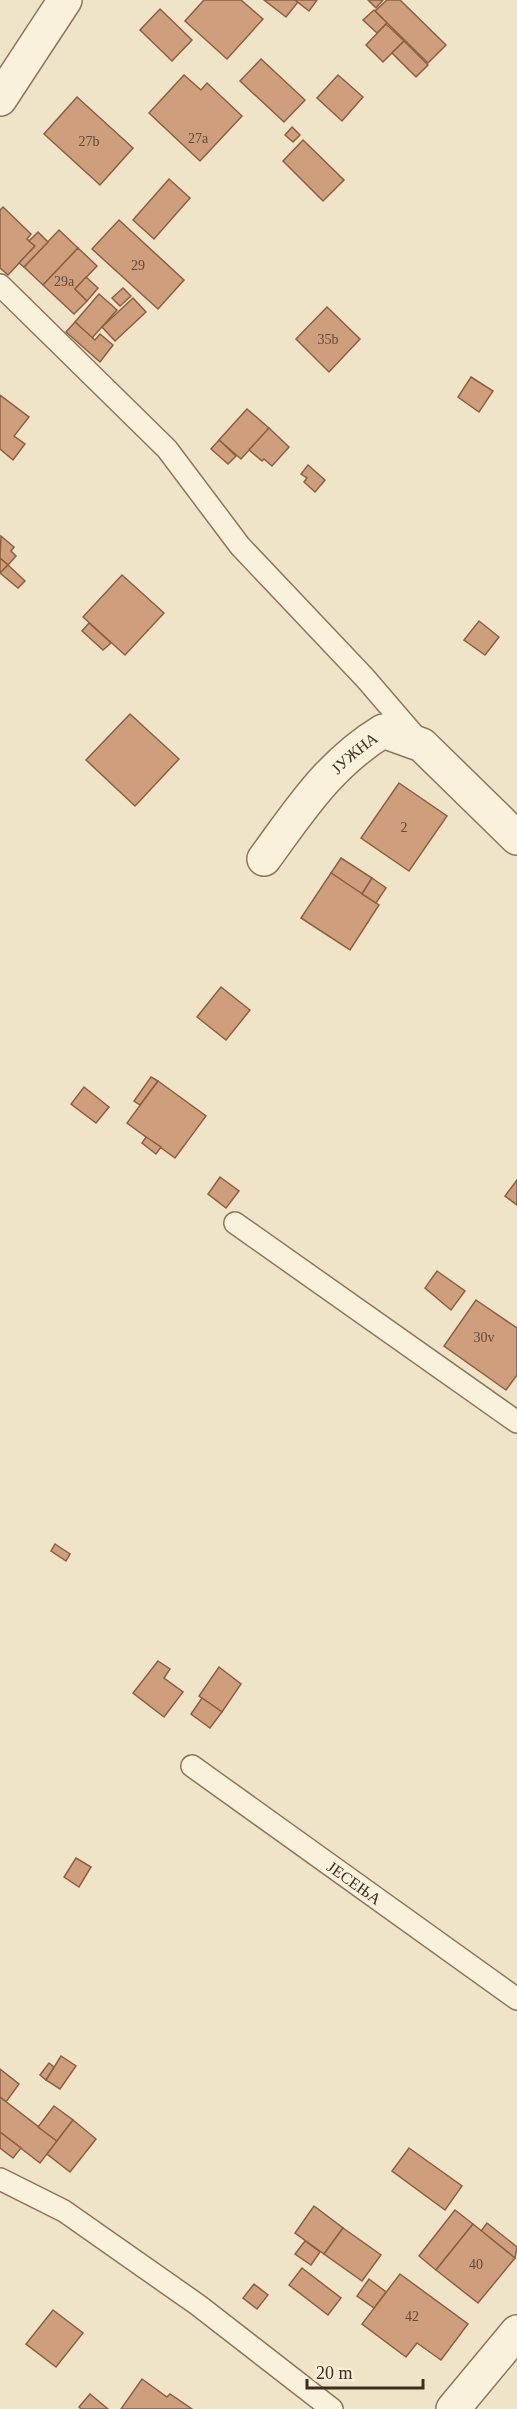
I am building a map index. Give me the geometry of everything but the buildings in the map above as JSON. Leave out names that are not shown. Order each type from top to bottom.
[{"type":"street","points":[[0,99],[65,0]]},
{"type":"street","name":"ЈУЖНА","points":[[264,859],[320,783],[358,746],[383,731],[422,745],[517,838]]},
{"type":"street","points":[[453,2409],[517,2332]]},
{"type":"lane","points":[[0,285],[167,449],[240,546],[365,678],[422,745]]},
{"type":"lane","points":[[235,1223],[517,1422]]},
{"type":"lane","name":"ЈЕСЕЊА","points":[[192,1766],[517,1999]]},
{"type":"lane","points":[[0,2179],[64,2211],[198,2305],[332,2409]]}]
